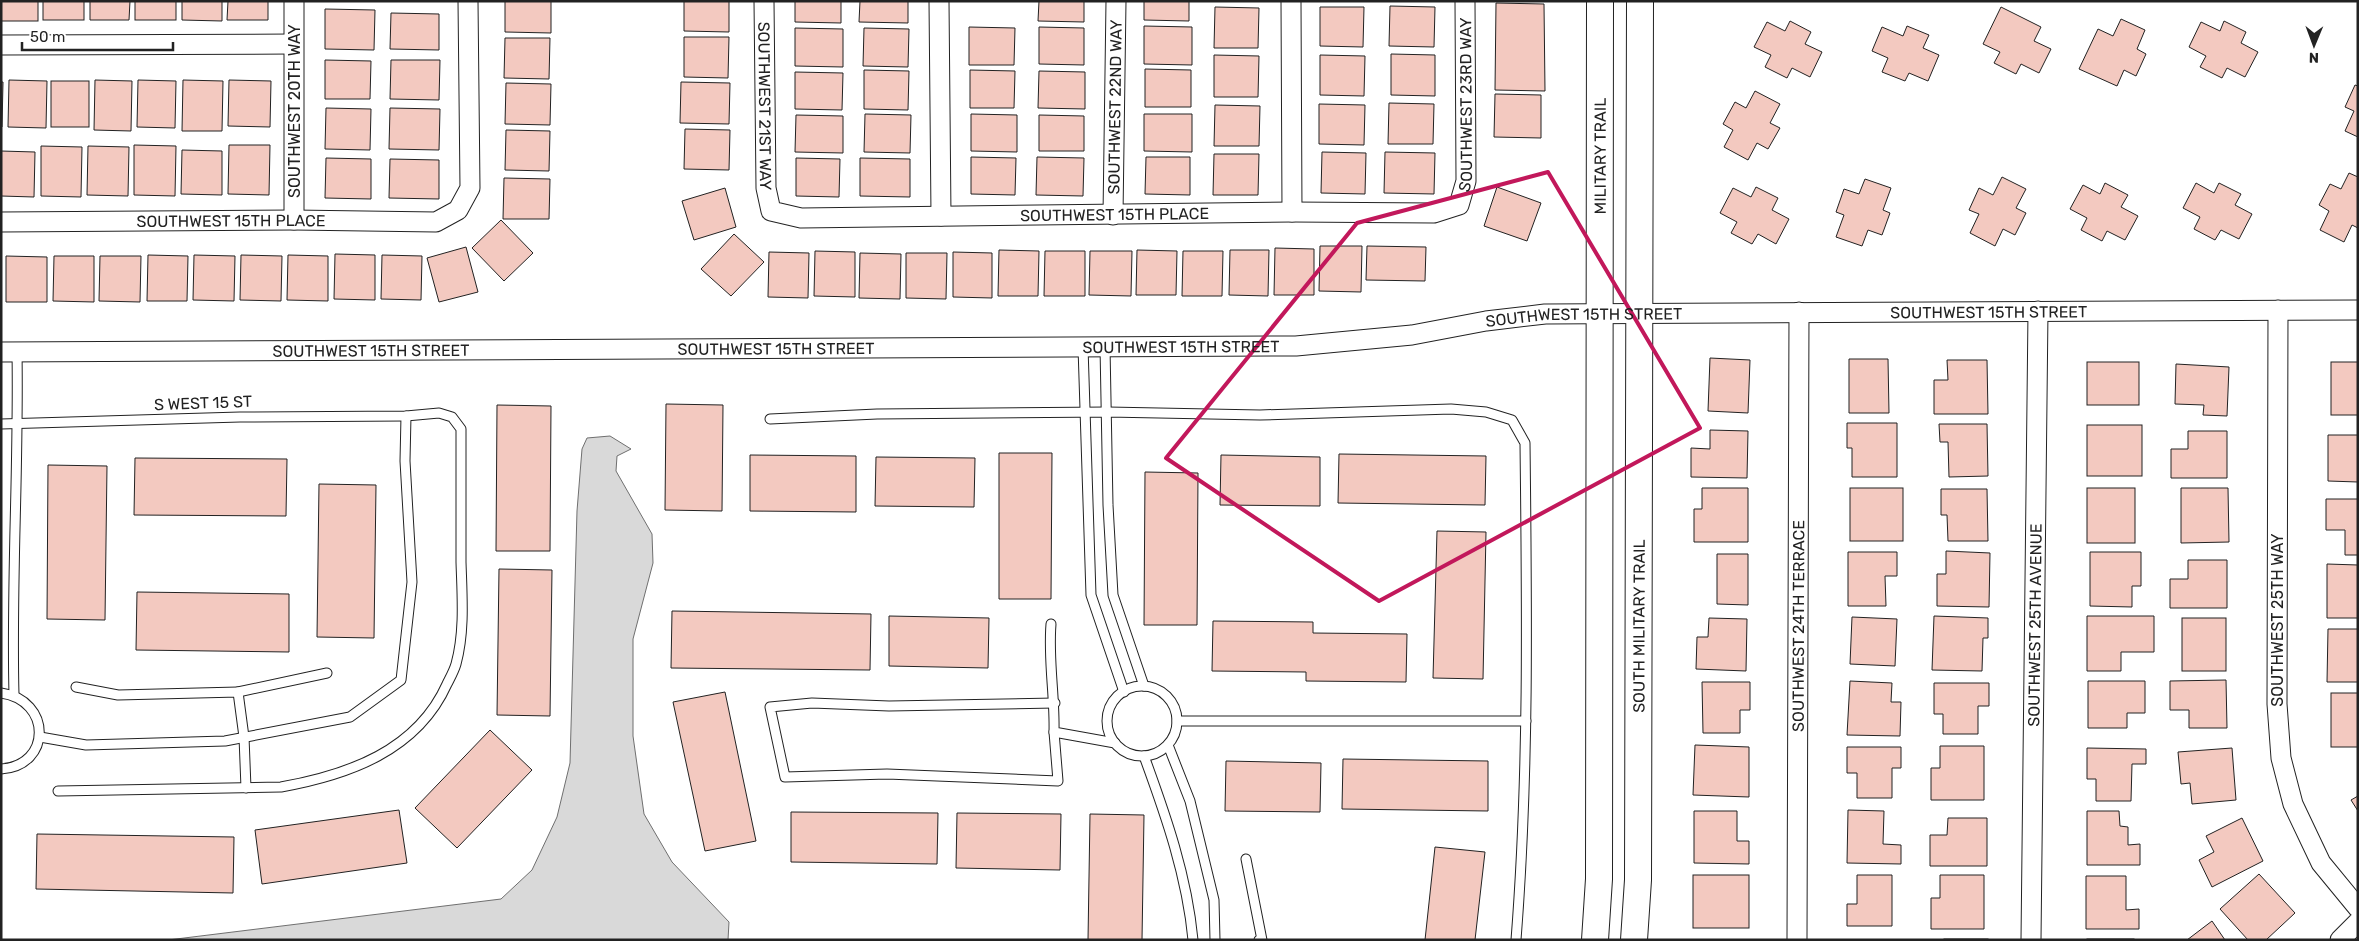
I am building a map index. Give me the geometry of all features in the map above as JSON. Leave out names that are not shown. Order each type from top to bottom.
[{"type":"street","name":"SOUTHWEST 20TH WAY","points":[[294,1],[294,220]]},
{"type":"street","name":"SOUTHWEST 15TH PLACE","points":[[1,222],[294,220],[436,222],[458,210],[470,188],[468,1]]},
{"type":"street","name":"SOUTHWEST 21ST WAY","points":[[764,1],[766,188],[771,211]]},
{"type":"street","points":[[939,1],[940,216]]},
{"type":"street","name":"SOUTHWEST 22ND WAY","points":[[1113,214],[1116,1]]},
{"type":"street","points":[[1291,1],[1292,212]]},
{"type":"street","name":"SOUTHWEST 23RD WAY","points":[[1458,205],[1466,180],[1465,1]]},
{"type":"street","name":"MILITARY TRAIL","points":[[1599,312],[1600,1]]},
{"type":"street","points":[[1640,1],[1640,312]]},
{"type":"street","points":[[1,46],[293,44]]},
{"type":"street","name":"SOUTHWEST 15TH PLACE","points":[[771,211],[801,218],[1292,212],[1434,213],[1458,205]]},
{"type":"street","name":"SOUTHWEST 25TH WAY","points":[[2278,310],[2277,704],[2281,758],[2293,804],[2321,863],[2358,908]]},
{"type":"street","name":"SOUTHWEST 15TH STREET","points":[[9,352],[1296,346],[1412,335],[1486,321],[1545,314],[1599,312],[2358,310]]},
{"type":"street","name":"SOUTHWEST 25TH AVENUE","points":[[2031,940],[2038,311]]},
{"type":"street","points":[[1595,940],[1599,879],[1599,312]]},
{"type":"street","name":"SOUTH MILITARY TRAIL","points":[[1634,940],[1638,880],[1640,312]]},
{"type":"street","name":"SOUTHWEST 24TH TERRACE","points":[[1798,940],[1799,312]]},
{"type":"street","points":[[2340,940],[2358,922]]},
{"type":"lane","points":[[1083,347],[1091,596],[1124,692]]},
{"type":"lane","points":[[1105,347],[1108,412],[1108,505],[1113,595],[1144,686]]},
{"type":"lane","points":[[9,352],[18,424],[13,643],[14,695]]},
{"type":"lane","points":[[770,419],[877,414],[1108,412],[1260,415],[1451,409],[1486,412],[1512,420],[1525,443],[1528,622],[1523,850],[1516,940]]},
{"type":"lane","name":"S WEST 15 ST","points":[[1,424],[240,417],[406,416],[439,413],[452,417],[461,430],[462,626],[456,664],[441,697],[420,727],[388,752],[350,770],[313,782],[281,787],[58,791]]},
{"type":"lane","points":[[40,737],[86,745],[226,741],[350,717],[401,680],[412,582],[405,461],[406,416]]},
{"type":"lane","points":[[1051,624],[1050,646],[1055,703],[1054,732],[1058,781],[887,774],[785,777],[770,707],[812,703],[889,706],[1055,703]]},
{"type":"lane","points":[[76,687],[118,695],[238,692],[326,673]]},
{"type":"lane","points":[[1144,686],[1155,689],[1167,697],[1176,710],[1177,729],[1168,745],[1155,754],[1144,756],[1124,751],[1115,743],[1109,733],[1107,721],[1109,710],[1115,700],[1124,692],[1144,686]]},
{"type":"lane","points":[[238,692],[244,737],[246,788]]},
{"type":"lane","points":[[1,693],[14,695],[26,702],[35,712],[39,724],[40,737],[30,757],[21,764],[1,769]]},
{"type":"lane","points":[[1177,720],[1526,721]]},
{"type":"lane","points":[[1054,732],[1115,743]]},
{"type":"lane","points":[[1168,745],[1190,801],[1212,891],[1215,940]]},
{"type":"lane","points":[[1144,756],[1173,837],[1191,914],[1193,940]]},
{"type":"lane","points":[[1246,859],[1261,940]]},
{"type":"highlighted area","points":[[1548,172],[1700,428],[1379,601],[1166,458],[1357,223]]},
{"type":"shaded area","points":[[610,436],[631,449],[617,456],[616,471],[652,534],[653,563],[633,639],[633,736],[644,814],[672,862],[729,922],[728,940],[168,940],[501,899],[532,870],[557,817],[570,763],[577,511],[582,449],[587,438]]},
{"type":"building","points":[[1,1],[38,1],[38,21],[1,21]]},
{"type":"building","points":[[43,1],[84,1],[84,20],[43,20]]},
{"type":"building","points":[[90,1],[130,1],[129,20],[90,20]]},
{"type":"building","points":[[135,1],[176,1],[176,20],[135,20]]},
{"type":"building","points":[[182,1],[222,1],[222,21],[182,20]]},
{"type":"building","points":[[228,1],[268,1],[268,20],[227,20]]},
{"type":"building","points":[[505,1],[551,1],[551,33],[505,32]]},
{"type":"building","points":[[684,1],[729,1],[729,32],[684,31]]},
{"type":"building","points":[[795,1],[841,1],[841,23],[795,22]]},
{"type":"building","points":[[860,1],[908,1],[908,23],[859,22]]},
{"type":"building","points":[[1039,1],[1084,1],[1084,22],[1038,21]]},
{"type":"building","points":[[1144,1],[1189,1],[1189,21],[1144,20]]},
{"type":"building","points":[[1496,3],[1544,4],[1545,91],[1495,90]]},
{"type":"building","points":[[1390,6],[1435,7],[1434,47],[1389,46]]},
{"type":"building","points":[[1215,7],[1259,8],[1258,48],[1214,48]]},
{"type":"building","points":[[1320,7],[1364,7],[1363,47],[1320,46]]},
{"type":"building","points":[[2001,7],[2041,27],[2034,41],[2051,49],[2039,73],[2021,64],[2016,74],[1994,63],[2000,52],[1983,44]]},
{"type":"building","points":[[325,9],[375,10],[374,50],[325,49]]},
{"type":"building","points":[[391,13],[439,14],[439,50],[390,49]]},
{"type":"building","points":[[2121,19],[2145,30],[2137,49],[2146,54],[2136,76],[2124,70],[2117,86],[2079,69],[2098,29],[2113,36]]},
{"type":"building","points":[[1790,21],[1811,32],[1805,44],[1822,52],[1810,77],[1792,68],[1787,78],[1765,67],[1771,55],[1754,47],[1767,22],[1785,31]]},
{"type":"building","points":[[2224,21],[2246,32],[2241,43],[2258,52],[2245,77],[2227,68],[2222,78],[2200,67],[2206,56],[2189,47],[2201,22],[2220,31]]},
{"type":"building","points":[[1144,26],[1192,27],[1192,65],[1144,64]]},
{"type":"building","points":[[1907,26],[1929,35],[1923,48],[1939,55],[1928,81],[1909,73],[1905,81],[1882,72],[1888,58],[1872,51],[1882,27],[1903,36]]},
{"type":"building","points":[[969,27],[1015,28],[1014,65],[969,65]]},
{"type":"building","points":[[1039,27],[1084,28],[1084,65],[1039,64]]},
{"type":"building","points":[[795,28],[843,29],[843,67],[795,66]]},
{"type":"building","points":[[864,28],[909,29],[908,67],[863,66]]},
{"type":"building","points":[[684,37],[729,37],[728,78],[684,77]]},
{"type":"building","points":[[505,38],[550,38],[549,79],[504,78]]},
{"type":"building","points":[[1391,54],[1435,55],[1435,96],[1391,95]]},
{"type":"building","points":[[1214,55],[1259,56],[1258,97],[1214,97]]},
{"type":"building","points":[[1320,55],[1365,56],[1364,96],[1320,95]]},
{"type":"building","points":[[325,60],[371,61],[370,99],[325,99]]},
{"type":"building","points":[[391,60],[440,60],[439,100],[390,99]]},
{"type":"building","points":[[1145,69],[1191,70],[1191,107],[1145,107]]},
{"type":"building","points":[[864,70],[909,71],[908,110],[864,109]]},
{"type":"building","points":[[970,70],[1015,71],[1014,108],[970,108]]},
{"type":"building","points":[[1039,71],[1085,72],[1085,109],[1038,108]]},
{"type":"building","points":[[795,72],[843,73],[842,110],[795,109]]},
{"type":"building","points":[[9,80],[47,81],[46,128],[8,127]]},
{"type":"building","points":[[95,80],[132,81],[131,131],[94,130]]},
{"type":"building","points":[[138,80],[176,81],[175,128],[137,127]]},
{"type":"building","points":[[183,80],[223,81],[222,131],[182,131]]},
{"type":"building","points":[[229,80],[271,81],[270,127],[228,126]]},
{"type":"building","points":[[51,81],[89,81],[89,127],[51,127]]},
{"type":"building","points":[[1,82],[3,82],[2,127],[1,127]]},
{"type":"building","points":[[681,82],[730,83],[729,124],[680,123]]},
{"type":"building","points":[[506,83],[551,84],[550,125],[505,124]]},
{"type":"building","points":[[2355,85],[2358,86],[2358,137],[2345,131],[2354,111],[2345,107]]},
{"type":"building","points":[[1755,91],[1780,104],[1770,123],[1780,128],[1768,149],[1757,143],[1748,160],[1724,147],[1733,130],[1723,124],[1735,102],[1746,108]]},
{"type":"building","points":[[1495,94],[1541,95],[1541,138],[1494,137]]},
{"type":"building","points":[[1389,103],[1434,104],[1433,144],[1388,144]]},
{"type":"building","points":[[1319,104],[1365,105],[1364,145],[1319,144]]},
{"type":"building","points":[[1215,105],[1260,106],[1259,146],[1214,146]]},
{"type":"building","points":[[326,108],[371,109],[370,150],[325,149]]},
{"type":"building","points":[[390,108],[440,109],[439,150],[389,149]]},
{"type":"building","points":[[865,114],[911,115],[910,153],[864,152]]},
{"type":"building","points":[[971,114],[1017,115],[1017,152],[971,151]]},
{"type":"building","points":[[1144,114],[1192,114],[1192,152],[1144,151]]},
{"type":"building","points":[[796,115],[843,116],[843,153],[795,152]]},
{"type":"building","points":[[1039,115],[1084,116],[1084,151],[1039,151]]},
{"type":"building","points":[[685,129],[730,130],[729,170],[684,169]]},
{"type":"building","points":[[506,130],[550,131],[549,171],[505,170]]},
{"type":"building","points":[[134,145],[176,146],[175,196],[134,195]]},
{"type":"building","points":[[229,145],[270,145],[269,195],[228,194]]},
{"type":"building","points":[[41,146],[82,147],[81,197],[41,196]]},
{"type":"building","points":[[88,146],[129,147],[128,196],[87,195]]},
{"type":"building","points":[[182,150],[222,151],[222,195],[181,194]]},
{"type":"building","points":[[1,151],[35,152],[34,197],[1,196]]},
{"type":"building","points":[[1322,152],[1366,153],[1365,194],[1321,193]]},
{"type":"building","points":[[1385,152],[1435,153],[1434,194],[1384,193]]},
{"type":"building","points":[[1214,154],[1259,154],[1258,195],[1213,195]]},
{"type":"building","points":[[971,157],[1016,158],[1015,195],[971,194]]},
{"type":"building","points":[[1037,157],[1084,158],[1083,196],[1036,195]]},
{"type":"building","points":[[1146,157],[1190,157],[1190,195],[1145,194]]},
{"type":"building","points":[[326,158],[371,159],[371,199],[325,198]]},
{"type":"building","points":[[796,158],[840,159],[839,197],[796,196]]},
{"type":"building","points":[[860,158],[910,159],[910,197],[860,196]]},
{"type":"building","points":[[390,159],[439,160],[439,199],[389,198]]},
{"type":"building","points":[[2349,173],[2358,177],[2358,228],[2352,225],[2344,242],[2320,230],[2329,211],[2319,205],[2330,184],[2341,189]]},
{"type":"building","points":[[2002,177],[2026,189],[2016,208],[2026,213],[2015,235],[2003,229],[1995,246],[1970,233],[1979,214],[1969,210],[1979,188],[1993,195]]},
{"type":"building","points":[[504,178],[550,179],[549,219],[503,219]]},
{"type":"building","points":[[1865,179],[1891,188],[1883,210],[1890,213],[1882,235],[1868,230],[1862,246],[1836,237],[1844,215],[1836,212],[1844,189],[1859,194]]},
{"type":"building","points":[[2105,183],[2128,195],[2121,207],[2138,216],[2125,240],[2107,231],[2102,241],[2081,230],[2087,218],[2070,209],[2083,185],[2100,194]]},
{"type":"building","points":[[2196,183],[2214,193],[2219,183],[2241,194],[2235,205],[2252,214],[2239,239],[2221,230],[2215,240],[2194,229],[2200,217],[2183,208]]},
{"type":"building","points":[[1497,187],[1541,203],[1527,241],[1484,226]]},
{"type":"building","points":[[1756,187],[1778,198],[1772,210],[1789,219],[1776,244],[1758,234],[1752,244],[1731,233],[1737,222],[1720,213],[1733,188],[1751,197]]},
{"type":"building","points":[[725,188],[736,227],[694,240],[682,201]]},
{"type":"building","points":[[501,220],[533,253],[504,281],[472,248]]},
{"type":"building","points":[[734,234],[764,262],[731,296],[701,269]]},
{"type":"building","points":[[1320,246],[1362,246],[1361,292],[1319,291]]},
{"type":"building","points":[[1367,246],[1426,247],[1425,281],[1366,280]]},
{"type":"building","points":[[466,247],[478,292],[439,302],[427,258]]},
{"type":"building","points":[[1275,248],[1314,249],[1314,295],[1274,295]]},
{"type":"building","points":[[999,250],[1039,251],[1038,296],[998,296]]},
{"type":"building","points":[[1137,250],[1177,251],[1176,295],[1136,295]]},
{"type":"building","points":[[1230,250],[1269,250],[1268,296],[1229,295]]},
{"type":"building","points":[[815,251],[855,252],[855,297],[814,296]]},
{"type":"building","points":[[1045,251],[1085,251],[1085,296],[1044,296]]},
{"type":"building","points":[[1090,251],[1132,251],[1131,296],[1089,295]]},
{"type":"building","points":[[1183,251],[1223,251],[1222,296],[1182,296]]},
{"type":"building","points":[[769,252],[809,253],[808,298],[768,297]]},
{"type":"building","points":[[953,252],[992,253],[992,298],[953,297]]},
{"type":"building","points":[[860,253],[901,254],[900,299],[859,298]]},
{"type":"building","points":[[906,253],[947,253],[946,299],[906,298]]},
{"type":"building","points":[[335,254],[375,255],[375,300],[334,299]]},
{"type":"building","points":[[148,255],[188,256],[187,301],[147,301]]},
{"type":"building","points":[[194,255],[235,256],[234,301],[193,300]]},
{"type":"building","points":[[241,255],[282,256],[281,301],[240,300]]},
{"type":"building","points":[[288,255],[328,256],[328,301],[287,300]]},
{"type":"building","points":[[382,255],[422,256],[421,300],[381,299]]},
{"type":"building","points":[[6,256],[47,257],[47,302],[6,302]]},
{"type":"building","points":[[54,256],[94,256],[94,302],[53,301]]},
{"type":"building","points":[[100,256],[141,256],[140,302],[99,301]]},
{"type":"building","points":[[1710,358],[1750,360],[1748,413],[1708,411]]},
{"type":"building","points":[[1849,359],[1888,359],[1889,413],[1849,413]]},
{"type":"building","points":[[1947,360],[1987,360],[1988,414],[1934,414],[1934,380],[1948,380]]},
{"type":"building","points":[[2087,362],[2139,362],[2139,405],[2087,405]]},
{"type":"building","points":[[2331,362],[2358,362],[2358,415],[2331,415]]},
{"type":"building","points":[[2176,364],[2229,367],[2227,416],[2203,415],[2204,405],[2175,404]]},
{"type":"building","points":[[666,404],[723,405],[722,511],[665,510]]},
{"type":"building","points":[[497,405],[551,406],[550,551],[496,551]]},
{"type":"building","points":[[1847,423],[1897,423],[1897,477],[1852,477],[1852,448],[1847,448]]},
{"type":"building","points":[[1939,424],[1987,424],[1988,476],[1949,477],[1948,442],[1940,442]]},
{"type":"building","points":[[2087,425],[2142,425],[2142,476],[2087,476]]},
{"type":"building","points":[[1710,430],[1748,431],[1747,478],[1691,477],[1691,448],[1710,449]]},
{"type":"building","points":[[2188,431],[2227,431],[2227,478],[2171,478],[2171,449],[2188,449]]},
{"type":"building","points":[[2328,435],[2358,435],[2358,482],[2328,481]]},
{"type":"building","points":[[999,453],[1052,453],[1051,599],[999,599]]},
{"type":"building","points":[[1339,454],[1486,456],[1485,505],[1338,503]]},
{"type":"building","points":[[750,455],[856,456],[856,512],[750,511]]},
{"type":"building","points":[[1221,455],[1320,457],[1320,506],[1220,505]]},
{"type":"building","points":[[876,457],[975,458],[974,507],[875,506]]},
{"type":"building","points":[[135,458],[287,459],[286,516],[134,515]]},
{"type":"building","points":[[48,465],[107,466],[105,620],[47,619]]},
{"type":"building","points":[[1145,472],[1198,473],[1197,625],[1144,625]]},
{"type":"building","points":[[319,484],[376,485],[374,638],[317,637]]},
{"type":"building","points":[[1702,488],[1748,488],[1748,542],[1694,542],[1694,509],[1702,509]]},
{"type":"building","points":[[1850,488],[1903,488],[1903,541],[1850,541]]},
{"type":"building","points":[[2087,488],[2135,488],[2135,543],[2087,543]]},
{"type":"building","points":[[2181,488],[2228,488],[2229,542],[2181,543]]},
{"type":"building","points":[[1941,489],[1987,489],[1988,541],[1948,541],[1947,515],[1941,515]]},
{"type":"building","points":[[2326,499],[2358,499],[2358,555],[2345,555],[2345,530],[2326,530]]},
{"type":"building","points":[[1437,531],[1486,532],[1483,679],[1433,678]]},
{"type":"building","points":[[1946,551],[1990,553],[1989,607],[1937,606],[1937,574],[1946,574]]},
{"type":"building","points":[[1848,552],[1897,552],[1897,576],[1885,576],[1886,606],[1848,606]]},
{"type":"building","points":[[2090,552],[2141,552],[2141,586],[2132,586],[2132,607],[2090,606]]},
{"type":"building","points":[[1717,554],[1748,554],[1748,605],[1717,604]]},
{"type":"building","points":[[2188,560],[2227,560],[2227,608],[2170,608],[2170,579],[2188,579]]},
{"type":"building","points":[[2327,564],[2358,565],[2358,618],[2327,618]]},
{"type":"building","points":[[499,569],[552,570],[550,716],[497,715]]},
{"type":"building","points":[[137,592],[289,594],[289,652],[136,650]]},
{"type":"building","points":[[672,611],[871,614],[870,670],[671,668]]},
{"type":"building","points":[[889,616],[989,618],[988,668],[889,666]]},
{"type":"building","points":[[1934,616],[1988,618],[1988,638],[1983,638],[1982,671],[1932,670]]},
{"type":"building","points":[[2087,616],[2154,616],[2154,652],[2121,652],[2121,671],[2087,671]]},
{"type":"building","points":[[1852,617],[1897,619],[1895,666],[1850,664]]},
{"type":"building","points":[[1709,618],[1747,619],[1746,671],[1696,669],[1697,637],[1708,637]]},
{"type":"building","points":[[2182,618],[2226,618],[2226,671],[2182,671]]},
{"type":"building","points":[[1213,621],[1313,622],[1313,633],[1407,634],[1406,682],[1306,681],[1306,672],[1212,671]]},
{"type":"building","points":[[2328,629],[2358,629],[2358,682],[2327,682]]},
{"type":"building","points":[[2226,680],[2227,728],[2189,728],[2189,710],[2170,710],[2170,681]]},
{"type":"building","points":[[1850,681],[1892,683],[1891,702],[1901,702],[1900,736],[1847,735]]},
{"type":"building","points":[[2088,681],[2145,681],[2145,713],[2127,713],[2127,728],[2088,728]]},
{"type":"building","points":[[1702,682],[1750,682],[1750,710],[1740,710],[1740,733],[1703,733]]},
{"type":"building","points":[[1934,683],[1989,683],[1989,706],[1978,706],[1978,734],[1943,734],[1943,714],[1934,714]]},
{"type":"building","points":[[725,692],[756,841],[705,851],[673,702]]},
{"type":"building","points":[[2331,693],[2358,693],[2358,747],[2331,747]]},
{"type":"building","points":[[490,730],[532,770],[457,848],[415,808]]},
{"type":"building","points":[[1695,745],[1749,747],[1749,797],[1693,795]]},
{"type":"building","points":[[1940,746],[1984,746],[1984,800],[1931,800],[1931,768],[1940,768]]},
{"type":"building","points":[[1847,747],[1901,747],[1901,768],[1892,768],[1892,798],[1857,798],[1857,773],[1847,773]]},
{"type":"building","points":[[2087,748],[2146,749],[2146,764],[2132,764],[2131,801],[2096,801],[2096,779],[2087,779]]},
{"type":"building","points":[[2232,748],[2236,800],[2192,804],[2190,783],[2181,784],[2178,752]]},
{"type":"building","points":[[1343,759],[1488,761],[1488,811],[1342,809]]},
{"type":"building","points":[[1226,761],[1321,763],[1320,812],[1225,811]]},
{"type":"building","points":[[2358,796],[2358,811],[2351,800]]},
{"type":"building","points":[[399,810],[407,863],[262,884],[255,830]]},
{"type":"building","points":[[1848,810],[1884,811],[1883,844],[1901,845],[1901,864],[1847,863]]},
{"type":"building","points":[[1694,811],[1737,811],[1737,841],[1749,841],[1749,864],[1694,863]]},
{"type":"building","points":[[2087,811],[2119,811],[2120,826],[2128,827],[2128,845],[2140,844],[2140,865],[2087,865]]},
{"type":"building","points":[[791,812],[938,813],[937,864],[791,862]]},
{"type":"building","points":[[957,813],[1061,814],[1060,870],[956,868]]},
{"type":"building","points":[[1090,814],[1144,815],[1142,940],[1088,940]]},
{"type":"building","points":[[1948,818],[1987,818],[1987,866],[1930,866],[1930,835],[1947,835]]},
{"type":"building","points":[[2242,818],[2263,861],[2212,887],[2199,860],[2214,852],[2206,836]]},
{"type":"building","points":[[37,834],[234,837],[233,893],[36,889]]},
{"type":"building","points":[[1435,847],[1485,852],[1475,940],[1425,940]]},
{"type":"building","points":[[2259,874],[2295,913],[2266,940],[2248,940],[2220,909]]},
{"type":"building","points":[[1693,875],[1749,875],[1749,928],[1693,928]]},
{"type":"building","points":[[1857,875],[1892,875],[1892,926],[1847,926],[1847,904],[1857,904]]},
{"type":"building","points":[[1940,875],[1984,875],[1984,929],[1931,929],[1931,898],[1940,898]]},
{"type":"building","points":[[2086,876],[2126,876],[2126,910],[2139,909],[2139,929],[2086,929]]},
{"type":"building","points":[[2212,921],[2225,940],[2187,940]]},
{"type":"building","points":[[1988,939],[1988,940],[1944,940]]},
{"type":"building","points":[[2134,939],[2134,940],[2087,940]]}]
